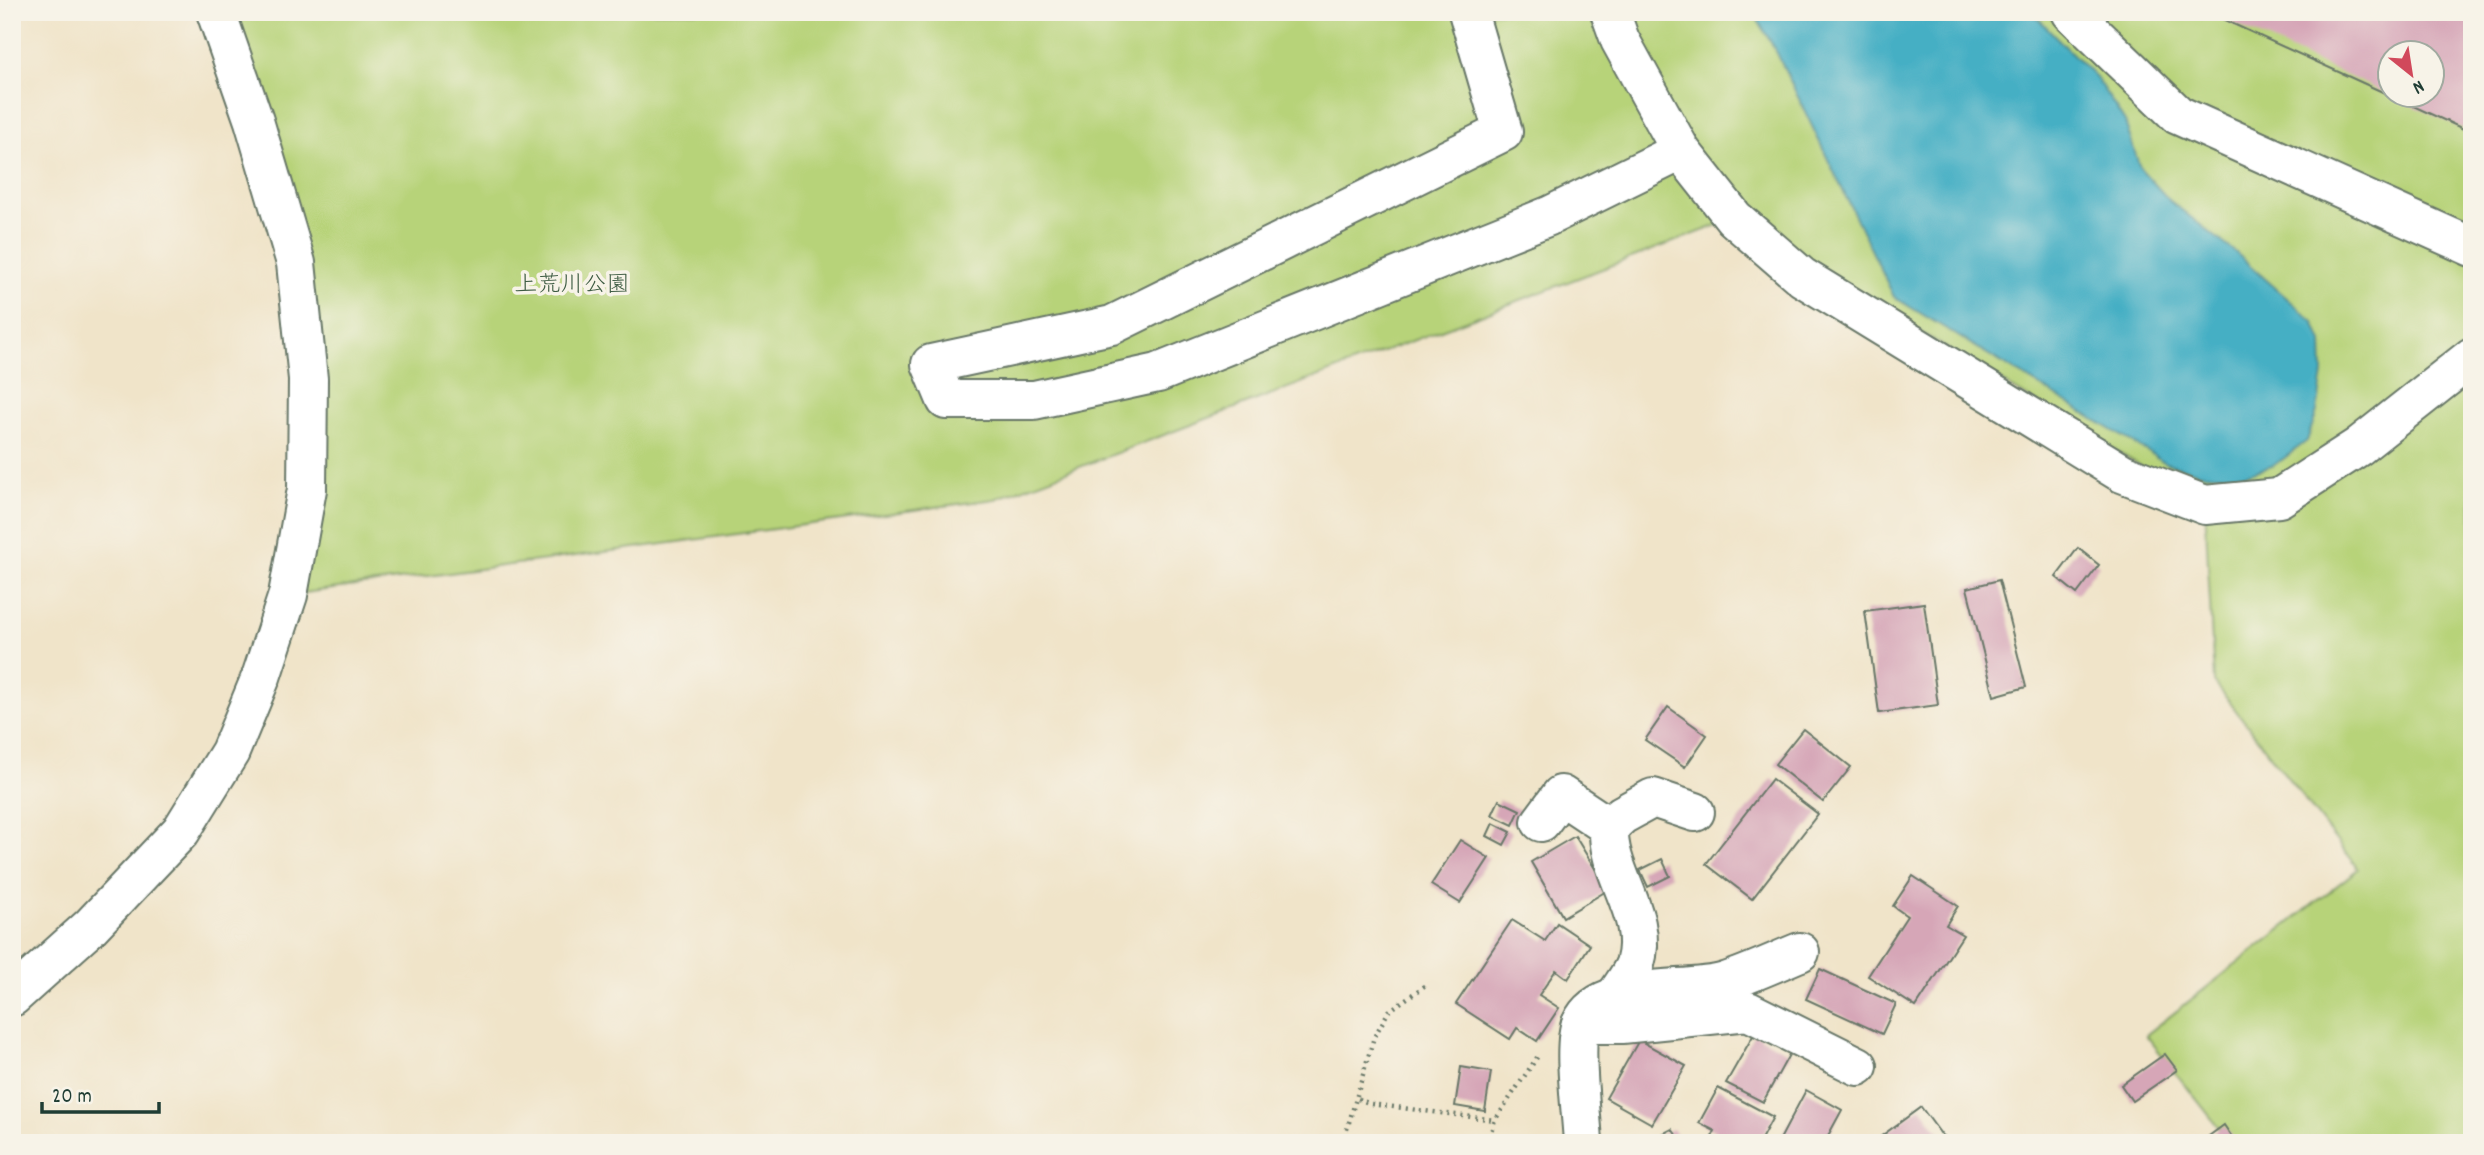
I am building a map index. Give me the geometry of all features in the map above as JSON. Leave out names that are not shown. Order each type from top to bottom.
[{"type":"street","points":[[12,997],[90,927],[181,831],[230,752],[261,677],[288,595],[307,489],[308,379],[296,263],[254,121],[216,12]]},
{"type":"street","points":[[1468,12],[1503,132],[1112,325],[931,364],[946,400],[1034,400],[1158,373],[1549,216],[1681,151]]},
{"type":"street","points":[[1609,12],[1620,40],[1681,151],[1734,218],[1802,277],[2122,473],[2205,505],[2279,498],[2358,447],[2472,357]]},
{"type":"street","points":[[2071,12],[2178,115],[2472,247]]},
{"type":"street","points":[[1541,822],[1561,795],[1609,827]]},
{"type":"street","points":[[1615,997],[1635,964],[1637,931],[1632,905],[1608,847],[1609,827],[1622,815],[1653,798],[1695,812]]},
{"type":"street","points":[[1583,1143],[1578,1053],[1581,1024],[1601,1001],[1637,991],[1723,983],[1800,952]]},
{"type":"street","points":[[1581,1024],[1622,1024],[1748,1011],[1858,1066]]},
{"type":"path","points":[[1343,1143],[1374,1037],[1389,1011],[1427,984]]},
{"type":"path","points":[[1487,1143],[1495,1120],[1545,1046],[1567,1026],[1581,1024]]},
{"type":"path","points":[[1358,1099],[1371,1104],[1495,1120]]},
{"type":"green space","name":"上荒川公園","points":[[216,12],[2472,12],[2472,1143],[2231,1143],[2146,1035],[2358,869],[2214,682],[2205,505],[1734,219],[995,499],[288,595],[308,379]]},
{"type":"water","points":[[1753,12],[2032,12],[2096,78],[2125,122],[2140,168],[2169,200],[2236,253],[2314,322],[2322,342],[2323,374],[2317,411],[2307,441],[2275,465],[2239,476],[2201,473],[2166,463],[1894,297],[1776,51]]},
{"type":"building","points":[[2207,12],[2472,12],[2472,133],[2417,108],[2446,108],[2446,38],[2376,38],[2376,89]]},
{"type":"building","points":[[2078,548],[2099,565],[2077,594],[2056,577]]},
{"type":"building","points":[[1999,580],[2026,687],[1994,696],[1967,588]]},
{"type":"building","points":[[1924,603],[1938,705],[1879,713],[1865,611]]},
{"type":"building","points":[[1668,707],[1707,735],[1685,767],[1645,740]]},
{"type":"building","points":[[1803,729],[1851,767],[1823,802],[1775,764]]},
{"type":"building","points":[[1772,779],[1818,814],[1752,899],[1706,864]]},
{"type":"building","points":[[1499,800],[1520,810],[1513,825],[1492,815]]},
{"type":"building","points":[[1493,823],[1511,832],[1504,845],[1487,836]]},
{"type":"building","points":[[1575,836],[1608,890],[1563,917],[1531,862]]},
{"type":"building","points":[[1460,840],[1489,858],[1460,903],[1431,885]]},
{"type":"building","points":[[1662,859],[1670,876],[1648,887],[1640,870]]},
{"type":"building","points":[[1913,876],[1958,906],[1946,925],[1963,935],[1916,1007],[1868,976],[1907,916],[1893,906]]},
{"type":"building","points":[[1512,920],[1545,941],[1557,923],[1590,945],[1568,979],[1556,970],[1539,995],[1559,1008],[1537,1041],[1517,1028],[1510,1039],[1456,1004]]},
{"type":"building","points":[[1820,969],[1896,1004],[1882,1034],[1806,999]]},
{"type":"building","points":[[1754,1034],[1790,1053],[1763,1102],[1726,1083]]},
{"type":"building","points":[[1639,1040],[1686,1066],[1652,1124],[1606,1098]]},
{"type":"building","points":[[2165,1054],[2177,1070],[2132,1101],[2121,1085]]},
{"type":"building","points":[[1461,1067],[1491,1072],[1485,1111],[1455,1106]]},
{"type":"building","points":[[1718,1088],[1773,1117],[1759,1143],[1709,1143],[1715,1131],[1699,1123]]},
{"type":"building","points":[[1806,1090],[1842,1110],[1824,1143],[1778,1143]]},
{"type":"building","points":[[1921,1107],[1946,1141],[1872,1143]]},
{"type":"building","points":[[2224,1125],[2236,1143],[2202,1141]]},
{"type":"building","points":[[1672,1129],[1682,1143],[1645,1143]]},
{"type":"building","points":[[2472,1130],[2472,1143],[2455,1143]]}]
